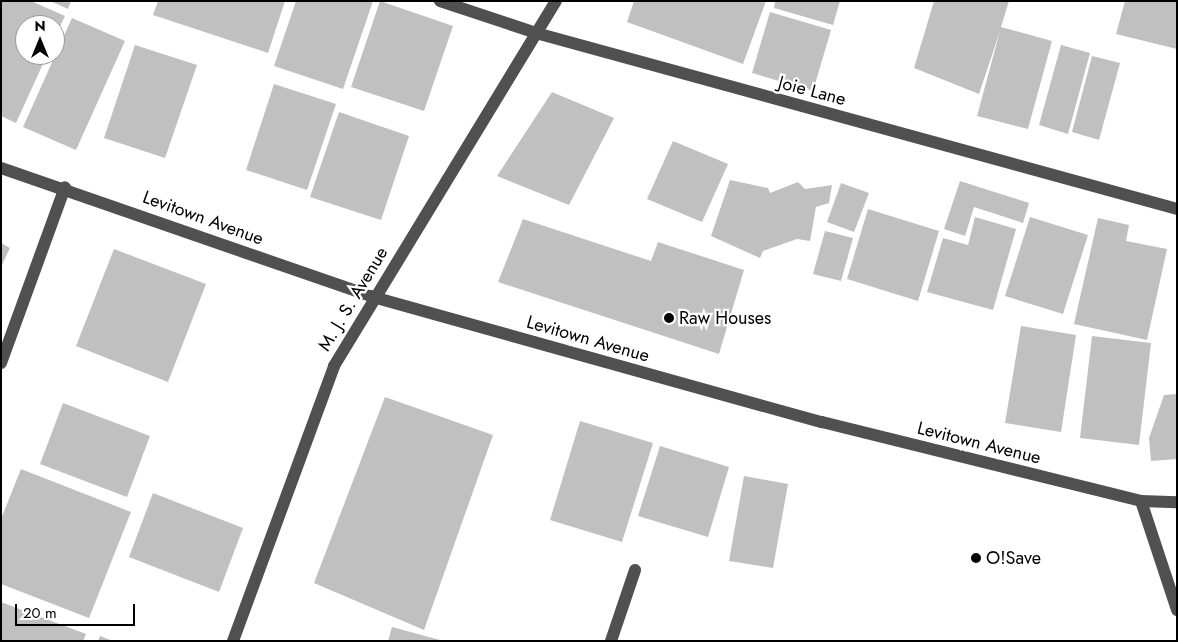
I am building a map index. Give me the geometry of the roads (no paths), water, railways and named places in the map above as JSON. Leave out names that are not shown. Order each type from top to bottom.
[{"type":"street","name":"Joie Lane","points":[[440,1],[536,33],[1177,209]]},
{"type":"street","name":"M. J. S. Avenue","points":[[233,641],[334,366],[373,297],[556,1]]},
{"type":"street","name":"Levitown Avenue","points":[[1,168],[65,187],[373,297],[822,422],[1141,501],[1177,502]]},
{"type":"street","points":[[1,363],[65,187]]},
{"type":"street","points":[[1141,501],[1172,582],[1177,610]]},
{"type":"street","points":[[611,641],[635,570]]},
{"type":"place","name":"Raw Houses","points":[[669,318]]},
{"type":"place","name":"O!Save","points":[[976,558]]}]
